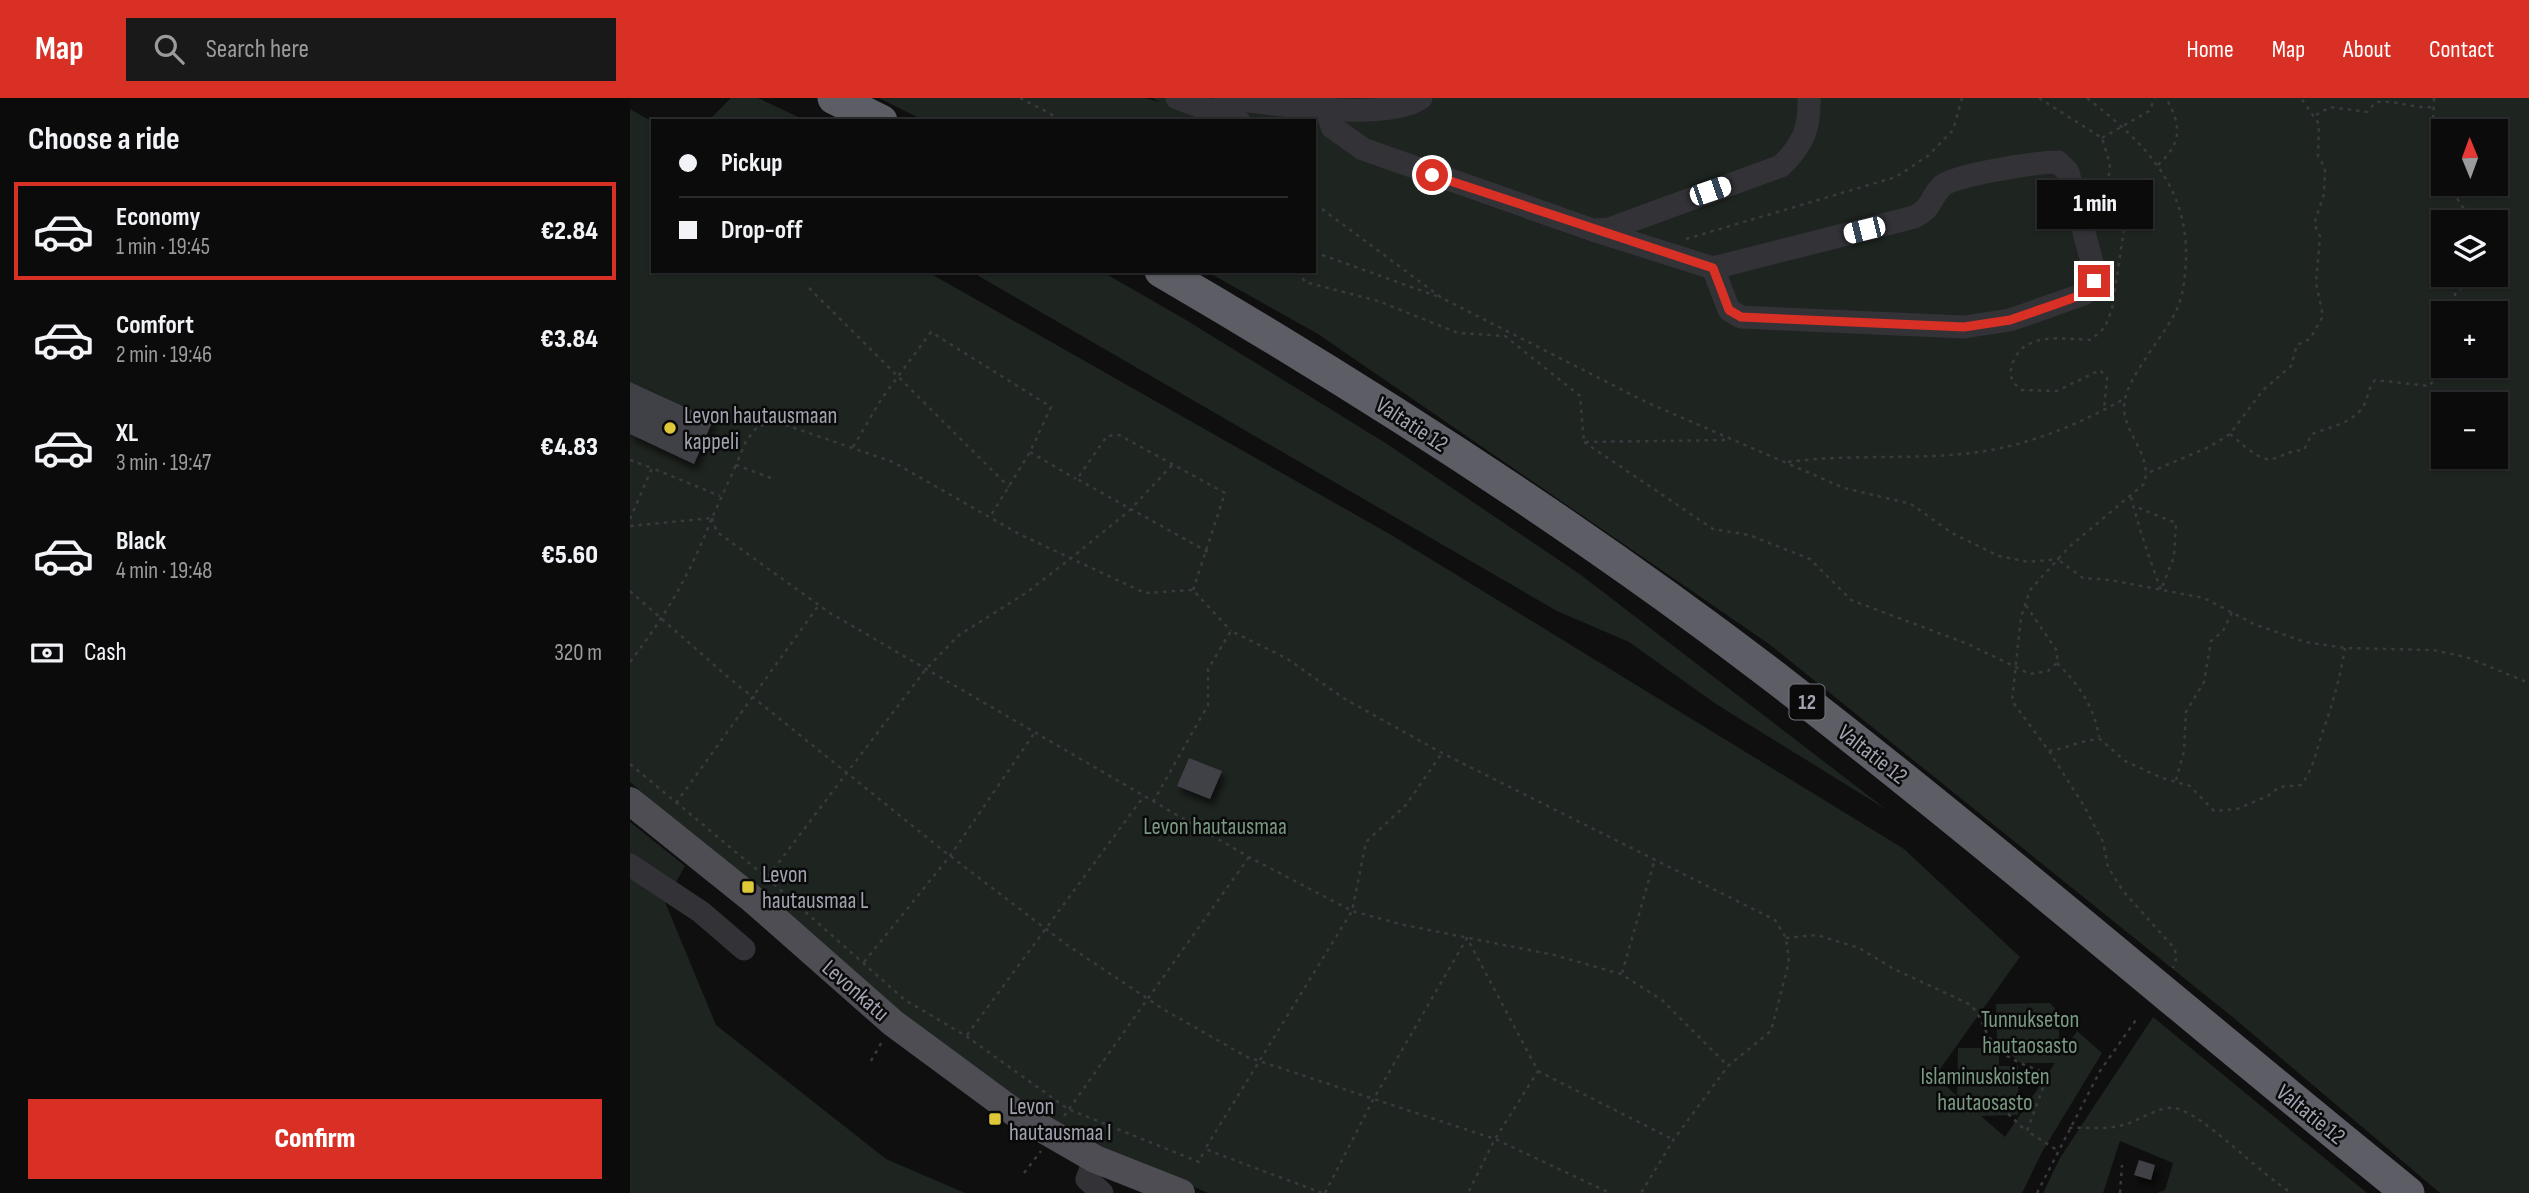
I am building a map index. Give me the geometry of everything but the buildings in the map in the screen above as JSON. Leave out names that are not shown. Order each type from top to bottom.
[{"type":"highway","points":[[834,98],[877,119]]},
{"type":"highway","name":"Valtatie 12","points":[[1164,273],[1304,355],[1429,434],[1547,513],[1760,666],[2018,871],[2408,1193]]},
{"type":"main road","name":"Levonkatu","points":[[630,801],[759,888],[893,1023],[1015,1113],[1095,1160],[1181,1193]]},
{"type":"lane","points":[[1177,98],[1234,119]]},
{"type":"lane","points":[[1224,98],[1409,106],[1421,98]]},
{"type":"lane","points":[[1593,230],[1609,229],[1781,166],[1797,151],[1810,124],[1809,98]]},
{"type":"lane","points":[[1325,104],[1332,127],[1363,149],[1593,230],[1713,268],[1914,217],[1927,211],[1942,185],[1958,179],[2040,162],[2058,162],[2068,172],[2093,266],[2094,281],[2084,294],[2059,303],[2010,320],[1964,327],[1741,317],[1729,310],[1713,268]]},
{"type":"lane","points":[[630,865],[701,912],[744,949]]},
{"type":"lane","points":[[1095,1160],[1087,1179],[1102,1193]]},
{"type":"path","points":[[1020,98],[1051,114],[1055,119]]},
{"type":"path","points":[[1653,249],[1896,177],[1928,155],[1953,130],[1962,98]]},
{"type":"path","points":[[2087,98],[2124,127],[2158,165],[2184,217],[2185,279],[2177,309],[2125,399],[2126,419],[2146,459],[2148,472],[2144,484],[2131,498],[2069,547],[2030,590],[2014,668],[2012,701],[2049,751],[2103,842],[2108,867],[2123,891],[2175,949],[2176,959],[2170,974]]},
{"type":"path","points":[[2102,138],[2149,111],[2155,98]]},
{"type":"path","points":[[2158,165],[2173,151],[2178,133],[2174,112],[2166,98]]},
{"type":"path","points":[[2148,472],[2209,447],[2230,434],[2263,390],[2291,366],[2297,345],[2310,339],[2323,316],[2316,283],[2320,236],[2314,224],[2324,194],[2325,168],[2318,156],[2319,124],[2301,98]]},
{"type":"path","points":[[2433,119],[2434,98]]},
{"type":"path","points":[[2315,116],[2330,107],[2367,112],[2376,102],[2396,100],[2421,108],[2434,107]]},
{"type":"path","points":[[1322,209],[1442,298]]},
{"type":"path","points":[[1316,252],[1442,298],[1646,402],[1844,488],[1910,504],[1952,533],[1998,556],[2028,562],[2059,559],[2083,578],[2110,580],[2204,598],[2281,635],[2345,648],[2433,650],[2466,657],[2529,683]]},
{"type":"path","points":[[1299,273],[1305,282],[1378,301],[1458,333],[1505,336],[1580,396],[1584,442]]},
{"type":"path","points":[[809,288],[897,377],[952,427],[1009,487]]},
{"type":"path","points":[[853,447],[897,377],[931,332],[1051,407],[1030,452],[990,517]]},
{"type":"path","points":[[2230,434],[2264,458],[2273,459],[2287,451],[2304,450],[2312,433],[2347,421],[2360,411],[2368,388],[2375,380],[2429,386],[2436,378]]},
{"type":"path","points":[[1788,462],[1815,458],[1981,452],[2068,426],[2125,399]]},
{"type":"path","points":[[630,662],[662,620],[692,569],[746,441],[758,426],[777,422],[893,461],[1070,559],[1145,593],[1193,590]]},
{"type":"path","points":[[1077,480],[1107,436],[1119,435],[1225,493],[1208,552],[1193,590]]},
{"type":"path","points":[[1584,442],[1731,440]]},
{"type":"path","points":[[1584,442],[1713,530],[1749,535],[1810,559],[1850,600],[1968,644],[2030,674],[2048,671],[2057,663]]},
{"type":"path","points":[[1030,452],[1129,511],[1208,552]]},
{"type":"path","points":[[630,460],[721,497]]},
{"type":"path","points":[[759,888],[926,669],[959,635],[1026,593],[1070,559],[1129,511],[1174,463]]},
{"type":"path","points":[[736,465],[771,478]]},
{"type":"path","points":[[630,519],[652,468]]},
{"type":"path","points":[[2131,498],[2161,590]]},
{"type":"path","points":[[2134,506],[2176,523],[2174,556],[2161,590]]},
{"type":"path","points":[[630,526],[712,517]]},
{"type":"path","points":[[712,517],[717,532],[819,605],[1250,857],[1352,911],[1554,955],[1621,974],[1662,999],[1728,1066]]},
{"type":"path","points":[[1193,590],[1231,631],[1286,658],[1345,699],[1654,862],[1774,920],[1786,938],[1788,962],[1771,1031],[1728,1066],[1674,1139],[1641,1193]]},
{"type":"path","points":[[630,591],[754,698],[950,856],[1044,927],[1146,998],[1257,1060],[1495,1139],[1610,1193]]},
{"type":"path","points":[[2025,604],[2057,651],[2057,663],[2080,687],[2097,723],[2100,739],[2125,761],[2162,778],[2190,786],[2214,811],[2237,809],[2268,796],[2279,787],[2301,785],[2313,769],[2321,736],[2330,717],[2345,648]]},
{"type":"path","points":[[676,803],[819,605]]},
{"type":"path","points":[[2176,780],[2184,751],[2186,712],[2204,682],[2211,641],[2223,631],[2232,610]]},
{"type":"path","points":[[1153,802],[1208,705],[1208,669],[1231,631]]},
{"type":"path","points":[[864,962],[950,856],[1035,732]]},
{"type":"path","points":[[2049,751],[2070,747],[2083,740],[2100,739]]},
{"type":"path","points":[[630,764],[676,803],[759,888],[864,962],[905,1000],[966,1036],[1068,1109],[1199,1162],[1257,1060],[1352,911],[1366,842],[1406,805],[1443,753]]},
{"type":"path","points":[[966,1036],[1044,927],[1144,796]]},
{"type":"path","points":[[1024,1173],[1053,1136],[1068,1109],[1146,998],[1250,857]]},
{"type":"path","points":[[1621,974],[1654,862]]},
{"type":"path","points":[[1786,938],[1817,935],[1859,948],[1892,968],[1969,1004],[1980,1013],[1992,1042],[2022,1066],[2048,1074],[2026,1131]]},
{"type":"path","points":[[1467,938],[1538,1071],[1674,1139]]},
{"type":"path","points":[[1205,1149],[1323,1193],[1373,1100],[1467,938]]},
{"type":"path","points":[[2037,1193],[2100,1071],[2138,1017]]},
{"type":"path","points":[[1468,1193],[1495,1139],[1538,1071]]},
{"type":"path","points":[[2069,1128],[2121,1126],[2172,1107],[2187,1111],[2249,1163],[2270,1174],[2292,1193]]},
{"type":"path","points":[[2002,1108],[2026,1131],[2057,1150]]},
{"type":"path","points":[[2120,1193],[2122,1165]]},
{"type":"green space","points":[[731,98],[758,98],[803,119],[710,119]]},
{"type":"green space","points":[[879,98],[1145,98],[1160,102],[1152,98],[2529,98],[2529,1193],[2440,1193],[2235,1019],[1769,644],[1318,334],[1210,273],[1316,273],[1316,119],[921,119]]},
{"type":"green space","name":"Levon hautausmaa","points":[[630,109],[651,121],[651,273],[930,273],[1393,536],[1904,849],[2020,957],[1935,1076],[1957,1096],[1958,1048],[1999,1048],[1999,1066],[2018,1066],[2018,1115],[1981,1116],[2005,1137],[2055,1063],[2020,1063],[1997,1041],[1996,1004],[2050,1003],[2059,1013],[2059,1057],[2077,1031],[2102,1053],[2042,1152],[2022,1193],[1208,1193],[1063,1131],[894,1008],[630,782]]},
{"type":"green space","points":[[973,273],[1104,273],[1186,320],[1387,444],[1581,575],[1887,810],[1716,704],[1629,642],[1557,611]]},
{"type":"green space","points":[[630,822],[685,866],[665,902],[716,1025],[886,1159],[965,1193],[630,1193]]},
{"type":"green space","points":[[2153,1017],[2367,1193],[2157,1193],[2165,1190],[2173,1163],[2120,1141],[2103,1193],[2043,1193],[2060,1158]]},
{"type":"place","name":"Levon hautausmaan kappeli","points":[[670,428]]},
{"type":"place","name":"Levon hautausmaa L","points":[[748,887]]},
{"type":"place","name":"Levon hautausmaa I","points":[[995,1119]]},
{"type":"route","points":[[1432,175],[1713,268],[1729,310],[1741,317],[1964,327],[2010,320],[2059,303],[2084,294],[2094,281]]},
{"type":"park label","name":"Tunnukseton hautaosasto","points":[[2030,1032]]},
{"type":"park label","name":"Islaminuskoisten hautaosasto","points":[[1985,1089]]}]
